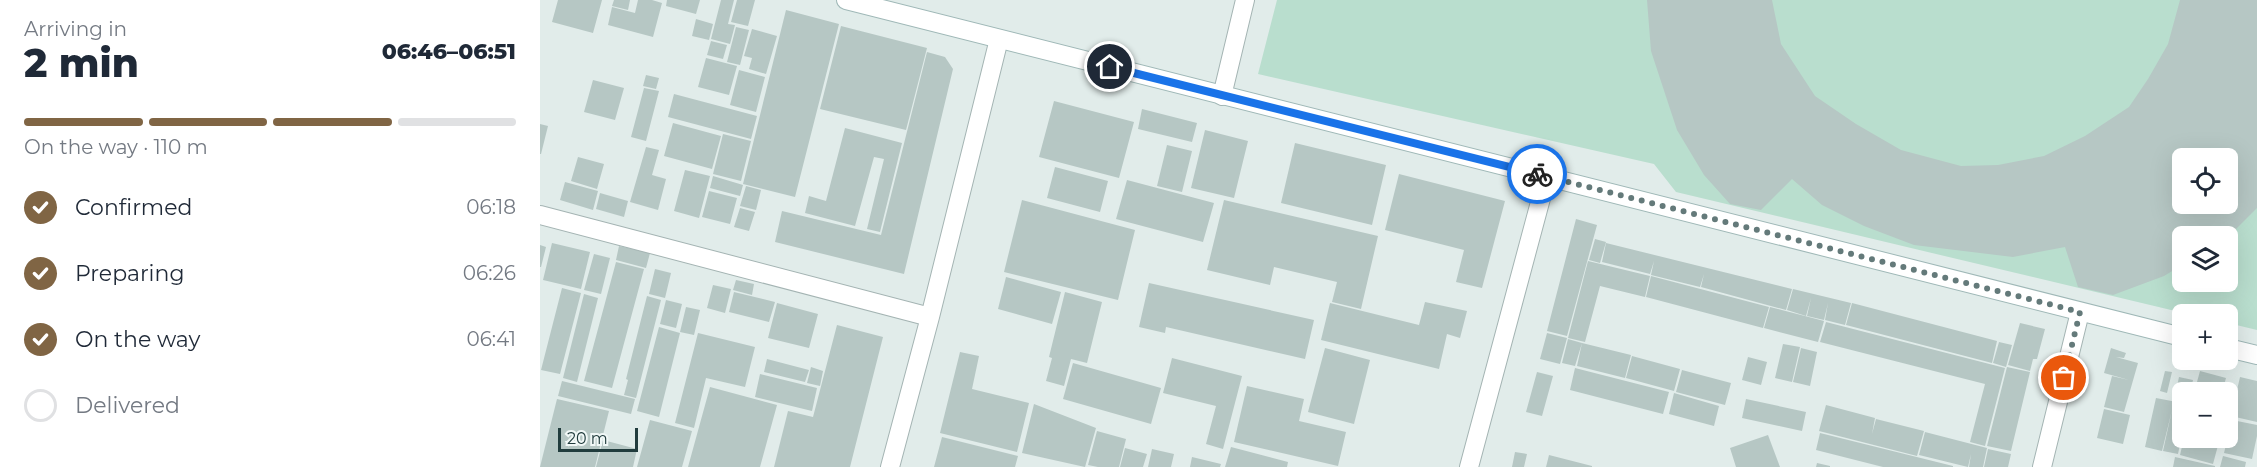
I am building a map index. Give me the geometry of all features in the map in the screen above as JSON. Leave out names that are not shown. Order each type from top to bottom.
[{"type":"street","points":[[846,0],[2172,335]]},
{"type":"street","points":[[1222,96],[1245,0]]},
{"type":"street","points":[[890,467],[999,39]]},
{"type":"street","points":[[1469,467],[1547,176]]},
{"type":"street","points":[[540,215],[930,317]]},
{"type":"street","points":[[2042,467],[2080,312]]},
{"type":"street","points":[[2238,351],[2257,356]]},
{"type":"green space","points":[[1277,0],[2257,0],[2257,330],[2238,325],[2238,304],[2172,304],[2172,310],[1676,192],[1654,164],[1258,74]]},
{"type":"building","points":[[558,0],[602,0],[593,33],[552,22]]},
{"type":"building","points":[[614,0],[630,0],[628,10],[612,6]]},
{"type":"building","points":[[638,0],[662,3],[653,37],[608,25],[612,7],[635,13]]},
{"type":"building","points":[[667,0],[700,0],[696,14],[666,6]]},
{"type":"building","points":[[721,0],[734,0],[728,24],[735,25],[730,44],[711,39]]},
{"type":"building","points":[[737,0],[755,0],[748,26],[731,22]]},
{"type":"building","points":[[1647,0],[1772,0],[1781,44],[1815,96],[1856,124],[1901,150],[1961,166],[1998,165],[2044,156],[2085,136],[2129,107],[2168,44],[2180,0],[2257,0],[2257,208],[2238,227],[2172,226],[2172,271],[2113,295],[2078,287],[2065,247],[2013,257],[1914,245],[1864,226],[1822,205],[1792,179],[1761,210],[1730,204],[1704,175],[1677,130],[1651,51]]},
{"type":"building","points":[[786,10],[839,24],[795,197],[743,184]]},
{"type":"building","points":[[696,19],[713,24],[709,40],[692,36]]},
{"type":"building","points":[[841,26],[927,48],[906,130],[820,109]]},
{"type":"building","points":[[736,27],[749,30],[740,65],[727,62]]},
{"type":"building","points":[[752,29],[777,36],[766,74],[749,69],[752,58],[744,56]]},
{"type":"building","points":[[711,41],[727,45],[723,59],[707,55]]},
{"type":"building","points":[[927,52],[945,57],[953,69],[904,274],[775,242],[782,211],[881,235]]},
{"type":"building","points":[[706,58],[737,66],[729,95],[698,87]]},
{"type":"building","points":[[739,70],[765,77],[756,112],[730,105]]},
{"type":"building","points":[[646,75],[659,78],[656,89],[643,86]]},
{"type":"building","points":[[593,80],[624,88],[615,120],[584,112]]},
{"type":"building","points":[[644,88],[659,91],[646,141],[631,137]]},
{"type":"building","points":[[674,94],[757,116],[751,139],[668,117]]},
{"type":"building","points":[[1054,101],[1134,122],[1119,178],[1039,157]]},
{"type":"building","points":[[1142,109],[1197,123],[1192,142],[1138,129]]},
{"type":"building","points":[[673,123],[721,136],[712,169],[664,156]]},
{"type":"building","points":[[540,124],[548,126],[541,154],[540,154]]},
{"type":"building","points":[[845,128],[902,143],[880,232],[867,229],[884,159],[874,157],[855,226],[805,213],[809,196],[826,201]]},
{"type":"building","points":[[1205,130],[1248,141],[1234,198],[1191,188]]},
{"type":"building","points":[[723,134],[751,141],[741,181],[713,174]]},
{"type":"building","points":[[1295,143],[1386,165],[1372,225],[1281,203]]},
{"type":"building","points":[[1167,145],[1192,151],[1182,192],[1157,186]]},
{"type":"building","points":[[646,147],[659,150],[652,175],[666,179],[658,210],[630,202]]},
{"type":"building","points":[[578,157],[604,164],[597,189],[571,181]]},
{"type":"building","points":[[1055,167],[1108,181],[1100,212],[1047,198]]},
{"type":"building","points":[[685,170],[710,176],[699,218],[674,211]]},
{"type":"building","points":[[1399,174],[1505,201],[1482,288],[1456,282],[1464,250],[1385,230]]},
{"type":"building","points":[[713,176],[743,185],[740,196],[710,188]]},
{"type":"building","points":[[1127,180],[1214,203],[1203,242],[1116,219]]},
{"type":"building","points":[[565,182],[598,191],[593,210],[560,200]]},
{"type":"building","points":[[746,186],[761,190],[756,210],[740,206]]},
{"type":"building","points":[[709,191],[737,198],[730,224],[702,217]]},
{"type":"building","points":[[600,193],[628,201],[624,217],[596,209]]},
{"type":"building","points":[[1022,200],[1135,230],[1118,300],[1004,272]]},
{"type":"building","points":[[1224,200],[1378,236],[1361,309],[1332,302],[1337,282],[1274,267],[1270,285],[1207,270]]},
{"type":"building","points":[[740,208],[755,212],[749,231],[734,227]]},
{"type":"building","points":[[1576,219],[1597,225],[1567,336],[1547,331]]},
{"type":"building","points":[[1595,239],[1606,242],[1600,263],[1589,260]]},
{"type":"building","points":[[552,243],[590,252],[581,289],[543,280]]},
{"type":"building","points":[[1606,243],[1792,289],[1786,310],[1701,287],[1704,274],[1700,287],[1651,275],[1654,261],[1650,274],[1602,262]]},
{"type":"building","points":[[540,245],[546,247],[541,267],[540,267]]},
{"type":"building","points":[[619,246],[650,253],[646,268],[616,260]]},
{"type":"building","points":[[594,254],[610,258],[601,294],[584,290]]},
{"type":"building","points":[[1588,261],[1650,276],[1645,297],[1600,286],[1585,342],[1568,338]]},
{"type":"building","points":[[616,262],[644,269],[612,388],[584,381]]},
{"type":"building","points":[[655,269],[671,273],[665,298],[649,294]]},
{"type":"building","points":[[1651,276],[1769,307],[1763,328],[1646,297]]},
{"type":"building","points":[[1006,277],[1061,292],[1052,324],[998,309]]},
{"type":"building","points":[[736,280],[754,284],[752,295],[733,290]]},
{"type":"building","points":[[1149,283],[1314,320],[1305,359],[1166,327],[1165,333],[1139,327]]},
{"type":"building","points":[[713,285],[731,289],[725,313],[707,308]]},
{"type":"building","points":[[562,288],[581,293],[560,374],[541,370]]},
{"type":"building","points":[[1793,289],[1851,303],[1845,325],[1825,320],[1828,303],[1824,320],[1807,316],[1811,298],[1806,316],[1787,310]]},
{"type":"building","points":[[734,292],[775,302],[769,322],[729,312]]},
{"type":"building","points":[[1065,292],[1102,302],[1087,363],[1071,359],[1064,386],[1046,381],[1052,358],[1049,357]]},
{"type":"building","points":[[584,294],[598,298],[577,382],[563,378]]},
{"type":"building","points":[[647,296],[661,300],[636,398],[624,395]]},
{"type":"building","points":[[666,300],[682,304],[676,328],[660,324]]},
{"type":"building","points":[[1425,302],[1467,311],[1460,338],[1447,334],[1439,369],[1321,340],[1330,303],[1419,325]]},
{"type":"building","points":[[777,303],[818,314],[809,348],[768,338]]},
{"type":"building","points":[[1852,303],[1997,341],[1992,363],[1846,325]]},
{"type":"building","points":[[686,307],[700,310],[694,335],[680,332]]},
{"type":"building","points":[[1770,307],[1824,321],[1818,342],[1764,328]]},
{"type":"building","points":[[1826,322],[2005,368],[1985,446],[1970,442],[1985,384],[1820,342]]},
{"type":"building","points":[[2020,323],[2045,329],[2037,359],[2033,359],[2030,371],[2008,365]]},
{"type":"building","points":[[837,325],[883,337],[850,467],[774,467],[788,411],[813,417]]},
{"type":"building","points":[[659,327],[680,333],[659,417],[637,411]]},
{"type":"building","points":[[698,333],[755,347],[745,387],[706,378],[694,428],[675,423]]},
{"type":"building","points":[[1547,333],[1567,338],[1560,364],[1540,359]]},
{"type":"building","points":[[1568,339],[1582,343],[1575,366],[1562,363]]},
{"type":"building","points":[[1999,342],[2012,345],[2006,367],[1993,363]]},
{"type":"building","points":[[1582,343],[1631,355],[1625,378],[1577,366]]},
{"type":"building","points":[[1783,344],[1800,347],[1792,382],[1775,378]]},
{"type":"building","points":[[1325,348],[1370,360],[1354,424],[1308,412]]},
{"type":"building","points":[[1801,348],[1817,352],[1810,386],[1793,382]]},
{"type":"building","points":[[2111,348],[2126,353],[2124,358],[2116,357],[2138,363],[2124,412],[2104,407],[2112,376],[2129,380],[2104,373]]},
{"type":"building","points":[[960,352],[979,356],[972,389],[1029,403],[1017,452],[940,433]]},
{"type":"building","points":[[1632,356],[1680,369],[1674,391],[1626,378]]},
{"type":"building","points":[[1748,357],[1767,362],[1761,385],[1742,380]]},
{"type":"building","points":[[1172,358],[1242,376],[1223,449],[1206,444],[1216,406],[1163,393]]},
{"type":"building","points":[[767,359],[809,370],[805,382],[764,372]]},
{"type":"building","points":[[1073,363],[1161,388],[1151,424],[1063,399]]},
{"type":"building","points":[[811,367],[823,371],[820,386],[807,383]]},
{"type":"building","points":[[2007,367],[2030,372],[2011,451],[1987,446]]},
{"type":"building","points":[[1575,368],[1669,392],[1663,414],[1570,390]]},
{"type":"building","points":[[1682,370],[1731,383],[1725,405],[1676,392]]},
{"type":"building","points":[[2165,371],[2172,372],[2167,393],[2160,391]]},
{"type":"building","points":[[2200,371],[2226,378],[2225,382],[2197,382]]},
{"type":"building","points":[[1537,372],[1553,376],[1542,416],[1526,412]]},
{"type":"building","points":[[760,374],[817,388],[812,411],[755,397]]},
{"type":"building","points":[[2179,377],[2193,380],[2193,382],[2178,382]]},
{"type":"building","points":[[2240,377],[2257,381],[2257,422],[2238,418]]},
{"type":"building","points":[[562,381],[635,399],[631,414],[558,396]]},
{"type":"building","points":[[1247,386],[1304,399],[1299,421],[1346,432],[1338,466],[1234,442]]},
{"type":"building","points":[[710,387],[777,405],[760,467],[688,467]]},
{"type":"building","points":[[1674,393],[1719,406],[1714,426],[1669,414]]},
{"type":"building","points":[[2156,398],[2172,401],[2162,451],[2145,447]]},
{"type":"building","points":[[557,399],[609,411],[595,467],[540,467]]},
{"type":"building","points":[[1746,399],[1806,412],[1802,431],[1742,418]]},
{"type":"building","points":[[1034,404],[1096,428],[1085,467],[1022,453]]},
{"type":"building","points":[[1826,405],[1875,418],[1872,434],[1876,419],[1924,431],[1917,456],[1819,431]]},
{"type":"building","points":[[2104,409],[2130,415],[2123,444],[2097,438]]},
{"type":"building","points":[[2172,410],[2172,448],[2179,448],[2178,454],[2163,451]]},
{"type":"building","points":[[650,420],[692,431],[682,467],[637,467]]},
{"type":"building","points":[[2238,421],[2257,425],[2252,459],[2224,453],[2225,448],[2238,448]]},
{"type":"building","points":[[1097,431],[1126,439],[1119,467],[1088,465]]},
{"type":"building","points":[[1925,432],[1987,448],[1983,467],[1969,467],[1971,454],[1968,467],[1919,455]]},
{"type":"building","points":[[1820,433],[1953,467],[1883,467],[1816,450]]},
{"type":"building","points":[[1768,435],[1780,467],[1736,467],[1730,448]]},
{"type":"building","points":[[942,437],[1018,456],[1015,467],[934,467]]},
{"type":"building","points":[[603,440],[637,449],[633,467],[596,467]]},
{"type":"building","points":[[1231,447],[1288,462],[1287,467],[1225,467]]},
{"type":"building","points":[[1125,448],[1147,454],[1143,467],[1120,467]]},
{"type":"building","points":[[2182,448],[2217,448],[2213,464],[2180,455]]},
{"type":"building","points":[[1152,449],[1174,454],[1171,467],[1148,467]]},
{"type":"building","points":[[1988,449],[2011,454],[2008,467],[1984,467]]},
{"type":"building","points":[[1515,452],[1527,454],[1524,467],[1512,467]]},
{"type":"building","points":[[1549,455],[1592,466],[1592,467],[1546,467]]},
{"type":"building","points":[[2223,456],[2246,462],[2245,467],[2220,467]]},
{"type":"building","points":[[1192,457],[1221,464],[1220,467],[1190,467]]},
{"type":"building","points":[[2175,457],[2215,466],[2215,467],[2173,467]]},
{"type":"building","points":[[1817,463],[1830,466],[1830,467],[1816,467]]},
{"type":"way so far","points":[[1537,174],[2080,312],[2064,378]]},
{"type":"route","points":[[1110,67],[1537,174]]}]
